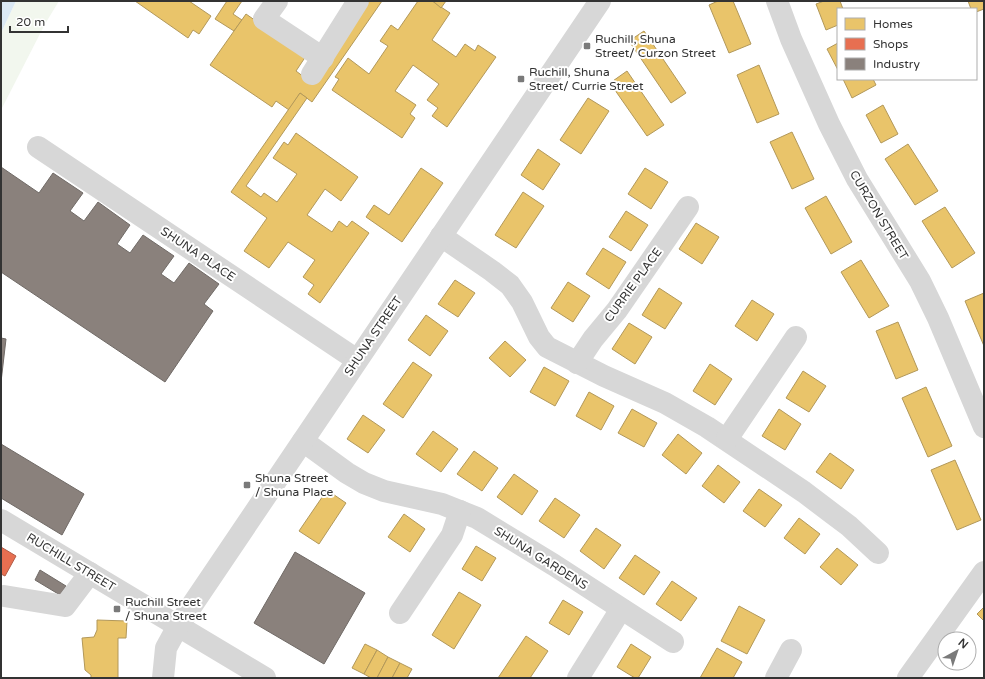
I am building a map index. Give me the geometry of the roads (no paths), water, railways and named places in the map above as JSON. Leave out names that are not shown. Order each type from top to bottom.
[{"type":"street","points":[[277,1],[264,19],[317,66],[358,1]]},
{"type":"street","name":"CURZON STREET","points":[[777,1],[791,39],[829,124],[857,179],[926,294],[938,318],[984,427]]},
{"type":"street","name":"SHUNA STREET","points":[[163,678],[166,648],[178,626],[598,2]]},
{"type":"street","name":"SHUNA PLACE","points":[[38,147],[357,360]]},
{"type":"street","name":"CURRIE PLACE","points":[[577,363],[593,339],[617,310],[688,207]]},
{"type":"street","points":[[441,236],[510,285],[522,302],[543,343],[556,353],[665,403],[727,439],[849,526],[878,553]]},
{"type":"street","points":[[727,439],[796,337]]},
{"type":"street","name":"SHUNA GARDENS","points":[[303,441],[354,478],[369,485],[384,491],[432,502],[477,518],[673,642]]},
{"type":"street","points":[[400,613],[454,531],[460,511]]},
{"type":"street","name":"RUCHILL STREET","points":[[1,520],[265,678]]},
{"type":"street","points":[[908,678],[984,572]]},
{"type":"street","points":[[4,596],[65,606],[90,573]]},
{"type":"street","points":[[578,678],[621,609]]},
{"type":"street","points":[[776,678],[791,650]]},
{"type":"place","name":"Ruchill, Shuna Street/ Curzon Street","points":[[587,46]]},
{"type":"place","name":"Ruchill, Shuna Street/ Currie Street","points":[[521,79]]},
{"type":"place","name":"Shuna Street / Shuna Place","points":[[247,485]]},
{"type":"place","name":"Ruchill Street / Shuna Street","points":[[117,609]]}]
